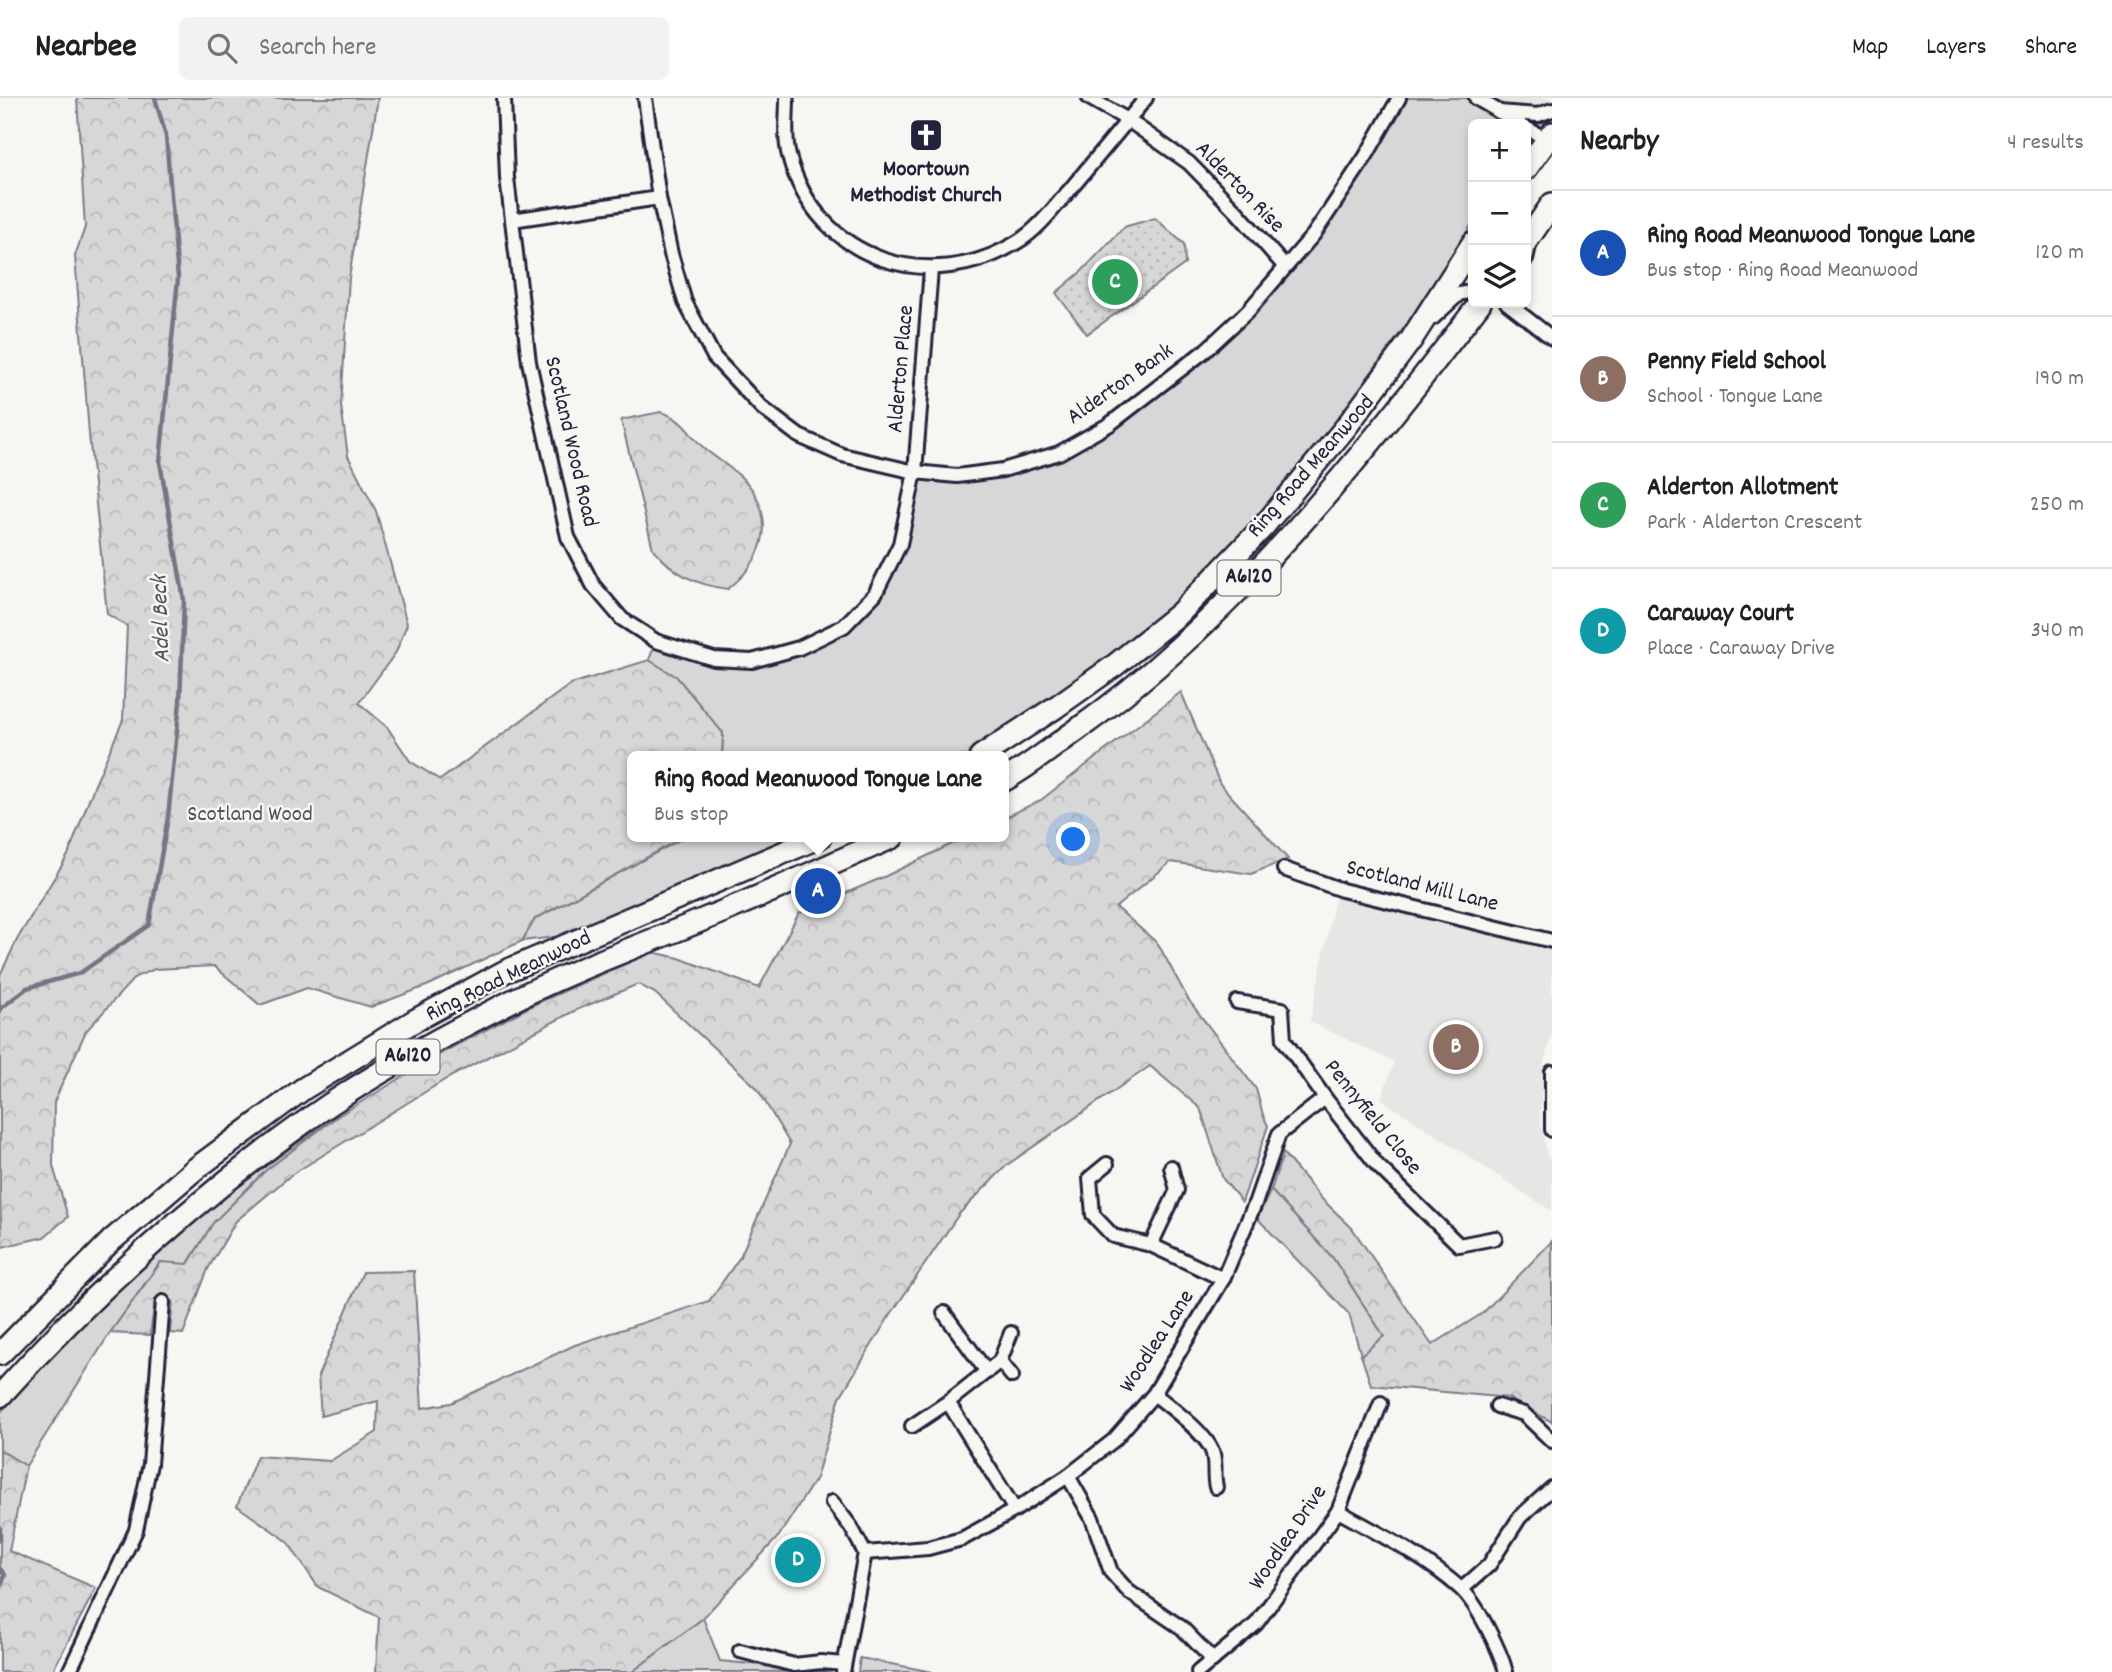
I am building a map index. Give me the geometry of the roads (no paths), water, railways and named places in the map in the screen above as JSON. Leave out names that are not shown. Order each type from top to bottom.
[{"type":"highway","points":[[1531,163],[1551,141]]},
{"type":"highway","points":[[1531,234],[1552,204]]},
{"type":"highway","name":"Ring Road Meanwood","points":[[989,751],[1114,666],[1179,614],[1263,527],[1346,427],[1411,340],[1472,245]]},
{"type":"highway","name":"Ring Road Meanwood","points":[[1009,776],[1101,713],[1207,622],[1279,547],[1370,442],[1476,308]]},
{"type":"highway","name":"Ring Road Meanwood","points":[[0,1354],[111,1241],[194,1170],[303,1090],[414,1021],[504,972],[808,842]]},
{"type":"highway","name":"Ring Road Meanwood","points":[[0,1396],[49,1340],[137,1256],[208,1195],[335,1102],[418,1051],[507,1003],[882,842]]},
{"type":"street","name":"Scotland Wood Road","points":[[504,98],[507,178],[529,362],[568,537],[593,586],[622,619],[656,641],[714,659],[752,661],[799,648],[844,626],[875,594],[900,544],[915,472]]},
{"type":"street","name":"Alderton Bank","points":[[645,98],[659,198],[671,254],[685,302],[714,357],[762,408],[799,436],[842,455],[915,472],[957,476],[992,472],[1059,453],[1110,424],[1206,350],[1248,312],[1314,234],[1366,156],[1399,98]]},
{"type":"street","points":[[787,98],[789,155],[799,182],[822,218],[850,243],[867,253],[895,263],[931,269],[979,261],[1023,239],[1046,217],[1146,98]]},
{"type":"street","name":"Alderton Rise","points":[[1089,98],[1128,120],[1189,163],[1285,267]]},
{"type":"street","points":[[1476,98],[1501,118],[1538,115],[1552,110]]},
{"type":"street","points":[[1531,131],[1551,141]]},
{"type":"street","points":[[512,220],[659,198]]},
{"type":"street","name":"Alderton Place","points":[[915,472],[931,269]]},
{"type":"street","name":"Ring Road Meanwood","points":[[1411,340],[1459,294],[1468,292]]},
{"type":"street","points":[[1513,308],[1552,338]]},
{"type":"street","points":[[1526,308],[1539,328]]},
{"type":"street","name":"Scotland Mill Lane","points":[[1284,869],[1342,890],[1552,941]]},
{"type":"street","name":"Pennyfield Close","points":[[1237,1002],[1282,1009],[1284,1040],[1325,1098],[1377,1165],[1458,1245],[1495,1238]]},
{"type":"street","points":[[1552,1072],[1552,1130]]},
{"type":"street","name":"Woodlea Lane","points":[[865,1553],[928,1548],[962,1539],[1015,1510],[1068,1476],[1114,1440],[1154,1394],[1223,1279],[1256,1201],[1279,1135],[1325,1098]]},
{"type":"street","points":[[1107,1164],[1090,1178],[1093,1215],[1113,1236],[1151,1245],[1223,1279]]},
{"type":"street","points":[[1151,1245],[1177,1190],[1171,1167]]},
{"type":"street","points":[[69,1672],[136,1530],[150,1464],[163,1301]]},
{"type":"street","points":[[944,1314],[987,1372]]},
{"type":"street","points":[[912,1426],[1000,1361],[1011,1333]]},
{"type":"street","points":[[1000,1361],[1012,1376]]},
{"type":"street","points":[[1154,1394],[1182,1415],[1213,1450],[1216,1487]]},
{"type":"street","points":[[948,1402],[1015,1510]]},
{"type":"street","name":"Woodlea Drive","points":[[1198,1672],[1256,1624],[1338,1511],[1381,1403]]},
{"type":"street","points":[[1497,1406],[1524,1414],[1552,1441]]},
{"type":"street","points":[[1068,1476],[1092,1518],[1111,1572],[1129,1592],[1182,1628],[1213,1660]]},
{"type":"street","points":[[1462,1589],[1489,1564],[1520,1517],[1552,1488]]},
{"type":"street","points":[[740,1651],[794,1665],[821,1662],[844,1668],[865,1553],[851,1527],[832,1502]]},
{"type":"street","points":[[1338,1511],[1415,1554],[1462,1589],[1486,1626],[1506,1672]]},
{"type":"waterway","name":"Adel Beck","points":[[0,1009],[27,988],[80,973],[149,925],[168,817],[180,702],[184,600],[160,462],[178,278],[166,136],[155,98]]},
{"type":"waterway","points":[[0,1527],[0,1539]]},
{"type":"waterway","points":[[0,1569],[5,1575],[0,1588]]},
{"type":"place","name":"Moortown Methodist Church","points":[[926,135]]},
{"type":"place","name":"Alderton Allotment","points":[[1115,282]]},
{"type":"place","name":"Ring Road Meanwood Tongue Lane","points":[[818,891]]},
{"type":"place","name":"Penny Field School","points":[[1456,1047]]},
{"type":"place","name":"Caraway Court","points":[[798,1560]]},
{"type":"park label","name":"Scotland Wood","points":[[250,815]]}]
